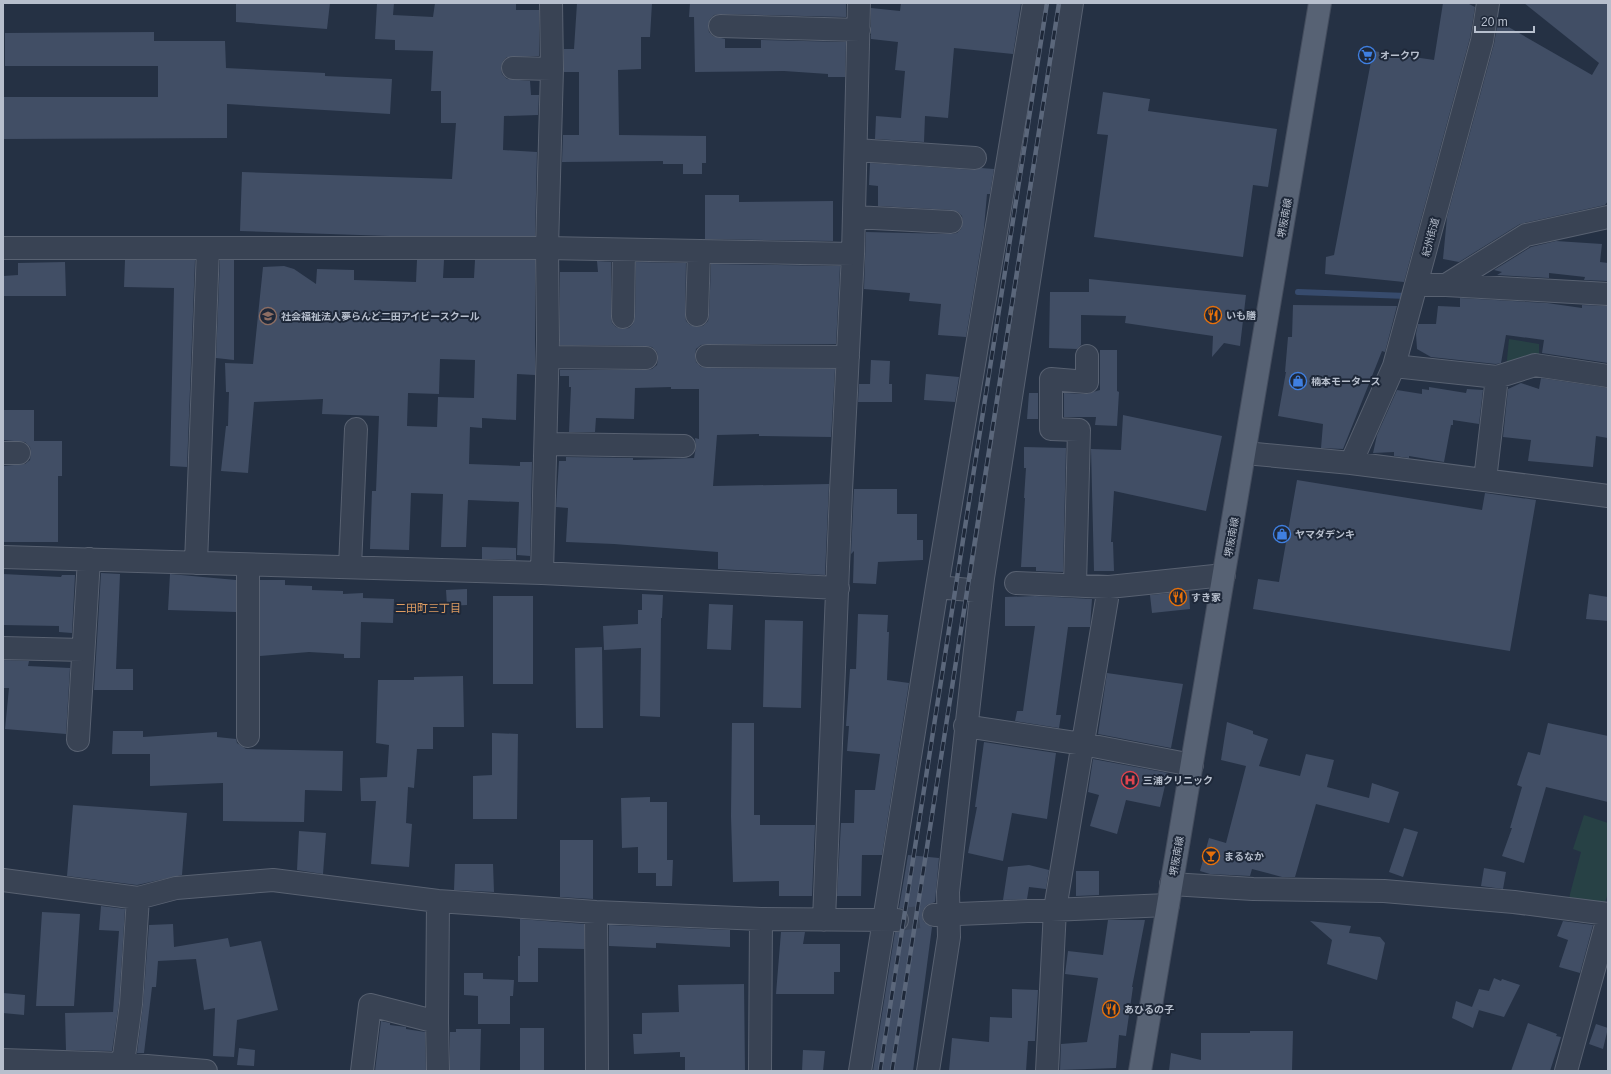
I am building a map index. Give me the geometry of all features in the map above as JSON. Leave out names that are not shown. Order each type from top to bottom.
[{"type":"main road","name":"堺阪南線","points":[[1140,1071],[1320,3]]},
{"type":"street","points":[[542,573],[548,357],[547,248],[552,69],[551,3]]},
{"type":"street","points":[[824,920],[853,254],[859,3]]},
{"type":"street","points":[[860,1071],[890,920],[938,579],[1034,3]]},
{"type":"street","points":[[928,1071],[949,937],[941,915],[948,892],[965,726],[982,584],[1072,3]]},
{"type":"street","name":"紀州街道","points":[[1351,463],[1394,366],[1482,41],[1488,3]]},
{"type":"street","points":[[720,26],[859,30]]},
{"type":"street","points":[[513,68],[552,69]]},
{"type":"street","points":[[856,150],[945,149],[975,158]]},
{"type":"street","points":[[854,217],[950,222]]},
{"type":"street","points":[[1446,285],[1526,235],[1608,218]]},
{"type":"street","points":[[3,248],[547,248],[853,254]]},
{"type":"street","points":[[196,563],[208,248]]},
{"type":"street","points":[[623,317],[624,250]]},
{"type":"street","points":[[696,315],[699,251]]},
{"type":"street","points":[[1417,285],[1446,285],[1608,294]]},
{"type":"street","points":[[707,356],[848,357]]},
{"type":"street","points":[[1075,586],[1079,430],[1051,429],[1051,379],[1087,382],[1087,356]]},
{"type":"street","points":[[548,357],[646,358]]},
{"type":"street","points":[[1394,366],[1497,377],[1535,365],[1608,376]]},
{"type":"street","points":[[1485,480],[1497,377]]},
{"type":"street","points":[[350,568],[356,429]]},
{"type":"street","points":[[546,444],[684,446]]},
{"type":"street","points":[[1245,453],[1351,463],[1608,496]]},
{"type":"street","points":[[3,557],[542,573],[838,588]]},
{"type":"street","points":[[78,740],[89,559]]},
{"type":"street","points":[[248,565],[248,736]]},
{"type":"street","points":[[1016,583],[1109,587],[1224,575]]},
{"type":"street","points":[[938,579],[982,584]]},
{"type":"street","points":[[1047,1071],[1055,909],[1109,587]]},
{"type":"street","points":[[3,648],[83,650]]},
{"type":"street","points":[[965,726],[1083,744],[1192,765]]},
{"type":"street","points":[[3,880],[138,898],[176,888],[273,880],[438,901],[596,912],[761,919],[890,920]]},
{"type":"street","points":[[1171,884],[1253,889],[1384,891],[1514,902],[1608,914]]},
{"type":"street","points":[[122,1068],[131,1004],[138,898]]},
{"type":"street","points":[[438,901],[438,1071]]},
{"type":"street","points":[[941,915],[1168,905]]},
{"type":"street","points":[[596,912],[597,1071]]},
{"type":"street","points":[[1566,1071],[1608,918]]},
{"type":"street","points":[[760,1071],[761,919]]},
{"type":"street","points":[[362,1071],[370,1005],[437,1022]]},
{"type":"street","points":[[3,1060],[122,1068],[206,1071]]},
{"type":"green space","points":[[1509,339],[1539,344],[1539,360],[1506,370]]},
{"type":"green space","points":[[1584,815],[1608,823],[1608,893],[1605,903],[1569,898],[1581,852],[1573,849]]},
{"type":"building","points":[[236,3],[330,3],[327,29],[236,22]]},
{"type":"building","points":[[377,3],[394,3],[393,15],[433,17],[435,3],[516,3],[516,10],[539,10],[539,56],[507,57],[503,61],[501,68],[502,74],[507,79],[530,81],[531,95],[539,95],[538,115],[504,116],[503,150],[537,152],[535,236],[389,236],[240,231],[242,172],[452,179],[456,123],[441,123],[441,91],[431,91],[433,51],[395,50],[395,40],[375,39]]},
{"type":"building","points":[[577,3],[652,3],[650,37],[641,37],[641,69],[618,70],[619,135],[706,136],[706,163],[702,163],[702,174],[683,174],[683,164],[663,164],[663,161],[562,162],[563,135],[579,135],[579,72],[564,72],[564,49],[574,49]]},
{"type":"building","points":[[690,3],[846,3],[846,17],[720,14],[714,15],[710,19],[708,26],[709,32],[713,36],[725,39],[725,48],[761,48],[761,40],[846,42],[845,77],[828,77],[828,74],[784,71],[695,72],[694,17],[689,17]]},
{"type":"building","points":[[901,3],[1021,3],[1013,54],[954,48],[948,118],[925,116],[924,142],[875,139],[876,116],[901,118],[905,71],[895,70],[898,42],[871,39],[871,8],[900,11]]},
{"type":"building","points":[[1443,3],[1467,3],[1475,7],[1470,38],[1404,282],[1325,274],[1326,257],[1334,255],[1373,51],[1434,60]]},
{"type":"building","points":[[1524,3],[1608,3],[1608,201],[1605,205],[1520,224],[1459,262],[1443,259],[1447,217],[1494,44],[1498,21],[1592,75],[1599,63]]},
{"type":"building","points":[[154,32],[154,41],[225,41],[226,68],[325,73],[325,76],[392,79],[390,114],[227,104],[227,138],[3,139],[3,97],[158,97],[158,66],[5,66],[5,33]]},
{"type":"building","points":[[1103,92],[1150,99],[1148,111],[1277,129],[1268,187],[1253,185],[1243,257],[1094,237],[1108,135],[1097,134]]},
{"type":"building","points":[[870,163],[974,170],[981,168],[994,169],[990,194],[987,194],[984,228],[966,337],[938,335],[941,304],[909,301],[910,293],[864,289],[866,232],[951,234],[957,233],[961,229],[963,222],[962,216],[958,212],[952,210],[878,206],[878,186],[869,185]]},
{"type":"building","points":[[705,195],[739,195],[739,202],[833,201],[833,241],[705,239]]},
{"type":"building","points":[[1556,241],[1602,244],[1600,262],[1608,263],[1608,281],[1584,280],[1585,277],[1549,273],[1549,278],[1497,275],[1502,272],[1494,270],[1531,247]]},
{"type":"building","points":[[125,260],[195,260],[187,467],[170,466],[174,288],[124,287]]},
{"type":"building","points":[[220,260],[234,260],[234,360],[216,358]]},
{"type":"building","points":[[417,260],[444,260],[443,278],[474,278],[475,260],[535,260],[535,375],[517,374],[516,420],[482,418],[482,428],[470,427],[469,464],[520,466],[520,462],[532,462],[530,556],[517,555],[519,502],[468,500],[466,547],[441,547],[443,494],[411,493],[409,550],[370,549],[372,491],[376,491],[379,416],[322,414],[323,399],[254,402],[248,473],[221,471],[226,426],[228,426],[229,392],[226,392],[225,363],[253,364],[263,267],[284,266],[294,269],[316,284],[317,269],[354,270],[354,280],[416,282]],"holes":[[[440,359],[475,360],[474,398],[438,397],[437,427],[407,426],[408,393],[439,394]]]},
{"type":"building","points":[[597,261],[611,262],[611,317],[612,323],[616,327],[622,329],[629,328],[633,324],[635,318],[636,262],[686,263],[686,321],[690,325],[697,327],[703,326],[708,321],[711,264],[840,266],[836,344],[707,344],[701,345],[696,349],[695,356],[696,362],[701,367],[707,368],[835,369],[831,437],[759,436],[759,434],[717,435],[713,486],[829,484],[825,575],[718,569],[718,552],[566,542],[568,508],[556,507],[559,461],[566,461],[566,457],[633,458],[633,460],[694,458],[696,447],[695,438],[699,439],[699,389],[671,389],[671,387],[635,388],[634,419],[596,418],[595,432],[569,432],[571,387],[569,387],[569,376],[560,376],[560,370],[646,370],[652,369],[657,365],[658,359],[657,352],[652,347],[646,346],[560,345],[560,272],[598,272]]},
{"type":"building","points":[[65,262],[66,296],[3,296],[3,276],[18,275],[18,263]]},
{"type":"building","points":[[1089,279],[1246,295],[1240,346],[1224,343],[1212,357],[1213,336],[1125,323],[1126,316],[1081,315],[1081,345],[1077,349],[1049,348],[1050,292],[1089,292]]},
{"type":"building","points":[[1460,298],[1547,303],[1582,308],[1582,305],[1608,306],[1608,363],[1542,353],[1544,340],[1506,335],[1501,363],[1496,364],[1431,357],[1417,349],[1416,334],[1418,324],[1436,324],[1438,306],[1460,307]]},
{"type":"building","points":[[1293,305],[1397,306],[1385,352],[1382,351],[1343,449],[1321,448],[1323,424],[1278,416],[1286,372],[1288,337],[1292,337]]},
{"type":"building","points":[[1100,350],[1117,350],[1117,391],[1119,392],[1117,426],[1095,425],[1096,417],[1064,417],[1064,393],[1086,394],[1100,390]]},
{"type":"building","points":[[871,360],[890,361],[889,384],[892,384],[892,402],[858,402],[859,384],[870,384]]},
{"type":"building","points":[[926,374],[959,377],[955,402],[924,400]]},
{"type":"building","points":[[1541,378],[1608,388],[1608,438],[1596,436],[1593,467],[1528,461],[1531,440],[1503,437],[1508,389],[1521,383],[1539,389]]},
{"type":"building","points":[[1429,387],[1466,393],[1467,389],[1483,390],[1479,424],[1453,420],[1444,462],[1409,456],[1409,458],[1394,456],[1394,452],[1373,453],[1377,435],[1397,390],[1422,394],[1422,389],[1429,390]]},
{"type":"building","points":[[1029,393],[1038,393],[1038,419],[1027,419]]},
{"type":"building","points":[[3,410],[34,410],[34,441],[62,441],[62,476],[58,476],[58,542],[3,542],[3,466],[25,464],[30,460],[31,453],[30,447],[25,442],[3,440]]},
{"type":"building","points":[[1123,415],[1222,436],[1206,511],[1114,491],[1111,542],[1113,542],[1114,571],[1094,571],[1091,449],[1121,450]]},
{"type":"building","points":[[1024,447],[1066,448],[1063,572],[1036,571],[1036,567],[1021,567],[1026,468],[1024,468]]},
{"type":"building","points":[[1297,480],[1482,510],[1485,493],[1536,500],[1510,651],[1253,609],[1258,579],[1279,582]]},
{"type":"building","points":[[854,489],[897,489],[897,514],[917,514],[917,540],[923,540],[923,560],[878,562],[876,584],[853,583],[854,551],[851,554]]},
{"type":"building","points":[[482,547],[516,548],[516,560],[482,559]]},
{"type":"building","points":[[101,573],[120,574],[116,669],[133,669],[133,690],[94,690]]},
{"type":"building","points":[[3,574],[61,577],[62,575],[75,575],[72,633],[59,632],[59,626],[3,625]]},
{"type":"building","points":[[170,574],[236,580],[236,612],[168,610]]},
{"type":"building","points":[[260,580],[285,580],[285,585],[312,586],[312,590],[343,591],[343,594],[363,593],[363,598],[394,599],[393,623],[361,622],[360,658],[344,658],[344,654],[309,652],[260,656]]},
{"type":"building","points":[[467,589],[467,605],[447,606],[446,590]]},
{"type":"building","points":[[1189,591],[1190,609],[1152,613],[1150,595]]},
{"type":"building","points":[[642,594],[663,595],[661,618],[660,717],[640,716],[641,648],[604,650],[603,626],[638,624],[638,610],[642,610]]},
{"type":"building","points":[[1589,594],[1608,597],[1608,621],[1586,619]]},
{"type":"building","points":[[493,596],[533,596],[533,684],[493,684]]},
{"type":"building","points":[[1035,596],[1092,599],[1090,627],[1068,627],[1056,715],[1061,715],[1059,728],[1015,721],[1017,711],[1023,711],[1035,626],[1005,626],[1005,597]]},
{"type":"building","points":[[709,604],[733,605],[731,650],[707,649]]},
{"type":"building","points":[[858,614],[888,615],[887,632],[889,632],[887,680],[909,683],[882,855],[862,855],[861,896],[837,896],[841,823],[854,823],[855,790],[875,790],[880,754],[847,751],[849,726],[846,726],[850,669],[856,669]]},
{"type":"building","points":[[765,620],[803,621],[801,708],[763,707]]},
{"type":"building","points":[[602,647],[603,728],[576,728],[575,648]]},
{"type":"building","points":[[3,660],[29,661],[28,666],[70,668],[66,734],[5,729],[9,688],[3,688]]},
{"type":"building","points":[[1107,673],[1183,684],[1171,748],[1098,734]]},
{"type":"building","points":[[463,676],[464,727],[433,727],[433,749],[417,749],[414,788],[408,787],[406,823],[412,824],[409,867],[371,864],[376,801],[361,801],[360,778],[387,777],[389,745],[376,743],[378,680],[414,680],[414,677]]},
{"type":"building","points":[[1227,722],[1253,731],[1253,734],[1268,739],[1259,766],[1300,776],[1306,754],[1334,760],[1327,787],[1369,798],[1372,783],[1399,792],[1389,823],[1316,804],[1295,877],[1282,877],[1252,869],[1250,876],[1210,874],[1200,871],[1209,838],[1226,843],[1246,766],[1221,760]]},
{"type":"building","points":[[732,723],[754,723],[754,815],[760,815],[760,825],[815,825],[812,896],[779,896],[779,881],[733,882],[731,816]]},
{"type":"building","points":[[1548,723],[1608,736],[1608,802],[1546,787],[1524,863],[1502,856],[1512,828],[1510,828],[1522,787],[1517,785],[1528,752],[1540,755]]},
{"type":"building","points":[[113,731],[143,731],[143,737],[217,732],[217,737],[236,739],[237,743],[246,749],[343,751],[342,791],[305,790],[304,822],[223,821],[223,783],[150,786],[150,754],[112,754]]},
{"type":"building","points":[[492,733],[518,734],[517,819],[473,819],[473,776],[492,775]]},
{"type":"building","points":[[984,742],[1056,753],[1047,819],[1012,813],[1003,861],[968,853],[977,807],[975,807]]},
{"type":"building","points":[[1093,759],[1168,773],[1160,807],[1126,800],[1117,834],[1090,826],[1099,795],[1088,792]]},
{"type":"building","points":[[650,797],[650,802],[667,802],[667,860],[673,860],[672,886],[656,886],[656,873],[638,873],[638,847],[622,848],[621,798]]},
{"type":"building","points":[[73,805],[187,813],[182,875],[137,885],[67,876]]},
{"type":"building","points":[[1404,828],[1418,832],[1403,877],[1389,872]]},
{"type":"building","points":[[299,831],[326,833],[323,874],[297,870]]},
{"type":"building","points":[[560,840],[593,840],[593,899],[560,897]]},
{"type":"building","points":[[908,855],[939,858],[935,902],[927,905],[923,910],[922,915],[924,922],[932,927],[913,1071],[873,1071],[895,932],[903,931],[908,927],[908,914],[899,908]]},
{"type":"building","points":[[455,864],[493,864],[494,892],[454,890]]},
{"type":"building","points":[[1029,865],[1049,870],[1046,889],[1029,887],[1027,899],[1003,900],[1008,867]]},
{"type":"building","points":[[1484,868],[1506,872],[1503,889],[1481,886]]},
{"type":"building","points":[[1076,871],[1099,871],[1099,895],[1076,896]]},
{"type":"building","points":[[101,906],[125,909],[119,1003],[112,1051],[66,1050],[65,1013],[113,1012],[119,931],[99,930]]},
{"type":"building","points":[[42,912],[80,914],[74,1006],[36,1006]]},
{"type":"building","points":[[520,919],[584,924],[584,949],[538,948],[538,982],[518,982]]},
{"type":"building","points":[[1108,920],[1145,920],[1132,987],[1126,1036],[1119,1035],[1116,1068],[1060,1070],[1061,1044],[1087,1042],[1098,978],[1065,974],[1068,951],[1103,955]]},
{"type":"building","points":[[1310,921],[1351,926],[1349,933],[1380,937],[1385,943],[1377,980],[1327,964],[1332,940]]},
{"type":"building","points":[[1563,921],[1593,925],[1580,973],[1559,967],[1568,940],[1557,936]]},
{"type":"building","points":[[173,924],[174,947],[228,938],[230,947],[261,941],[278,1010],[237,1020],[234,1057],[213,1056],[215,1008],[204,1010],[196,959],[158,961],[156,987],[152,987],[144,1053],[137,1053],[143,1005],[149,925]]},
{"type":"building","points":[[609,925],[730,930],[730,947],[656,943],[656,948],[609,946]]},
{"type":"building","points":[[781,932],[805,932],[803,944],[840,944],[840,972],[834,972],[834,994],[776,994]]},
{"type":"building","points":[[464,973],[483,973],[483,979],[514,980],[513,996],[510,996],[510,1024],[478,1024],[478,996],[464,995]]},
{"type":"building","points":[[1494,978],[1520,985],[1504,1017],[1479,1010],[1473,1028],[1452,1018],[1456,1001],[1472,1007],[1479,989],[1489,991]]},
{"type":"building","points":[[744,984],[745,1071],[685,1071],[685,1057],[680,1057],[680,1052],[634,1054],[633,1034],[642,1034],[642,1013],[679,1012],[678,985]]},
{"type":"building","points":[[1012,989],[1038,990],[1035,1041],[1028,1041],[1026,1071],[949,1071],[952,1038],[989,1042],[990,1017],[1012,1018]]},
{"type":"building","points":[[3,993],[25,995],[24,1015],[3,1013]]},
{"type":"building","points":[[381,1021],[390,1023],[390,1025],[406,1027],[406,1029],[425,1032],[426,1071],[375,1071]]},
{"type":"building","points":[[1528,1023],[1561,1037],[1550,1071],[1511,1071]]},
{"type":"building","points":[[1596,1024],[1608,1028],[1603,1049],[1589,1044]]},
{"type":"building","points":[[520,1028],[544,1028],[544,1071],[520,1071]]},
{"type":"building","points":[[456,1029],[481,1029],[480,1071],[450,1071],[450,1032],[456,1032]]},
{"type":"building","points":[[1250,1031],[1293,1031],[1292,1071],[1169,1071],[1171,1053],[1201,1060],[1201,1033],[1250,1033]]},
{"type":"building","points":[[239,1048],[255,1050],[254,1066],[237,1065]]},
{"type":"building","points":[[803,1050],[825,1051],[823,1071],[802,1071]]},
{"type":"waterway","points":[[1298,292],[1407,296]]},
{"type":"tunnel","points":[[897,920],[934,915]]},
{"type":"railway","points":[[880,1071],[1047,3]]},
{"type":"railway","points":[[892,1071],[1059,3]]},
{"type":"place","name":"オークワ","points":[[1367,55]]},
{"type":"place","name":"いも膳","points":[[1213,315]]},
{"type":"place","name":"社会福祉法人夢らんど二田アイビースクール","points":[[268,316]]},
{"type":"place","name":"楠本モータース","points":[[1298,381]]},
{"type":"place","name":"ヤマダデンキ","points":[[1282,534]]},
{"type":"place","name":"すき家","points":[[1178,597]]},
{"type":"place","name":"三浦クリニック","points":[[1130,780]]},
{"type":"place","name":"まるなか","points":[[1211,856]]},
{"type":"place","name":"あひるの子","points":[[1111,1009]]},
{"type":"district","name":"二田町三丁目","points":[[428,608]]}]
